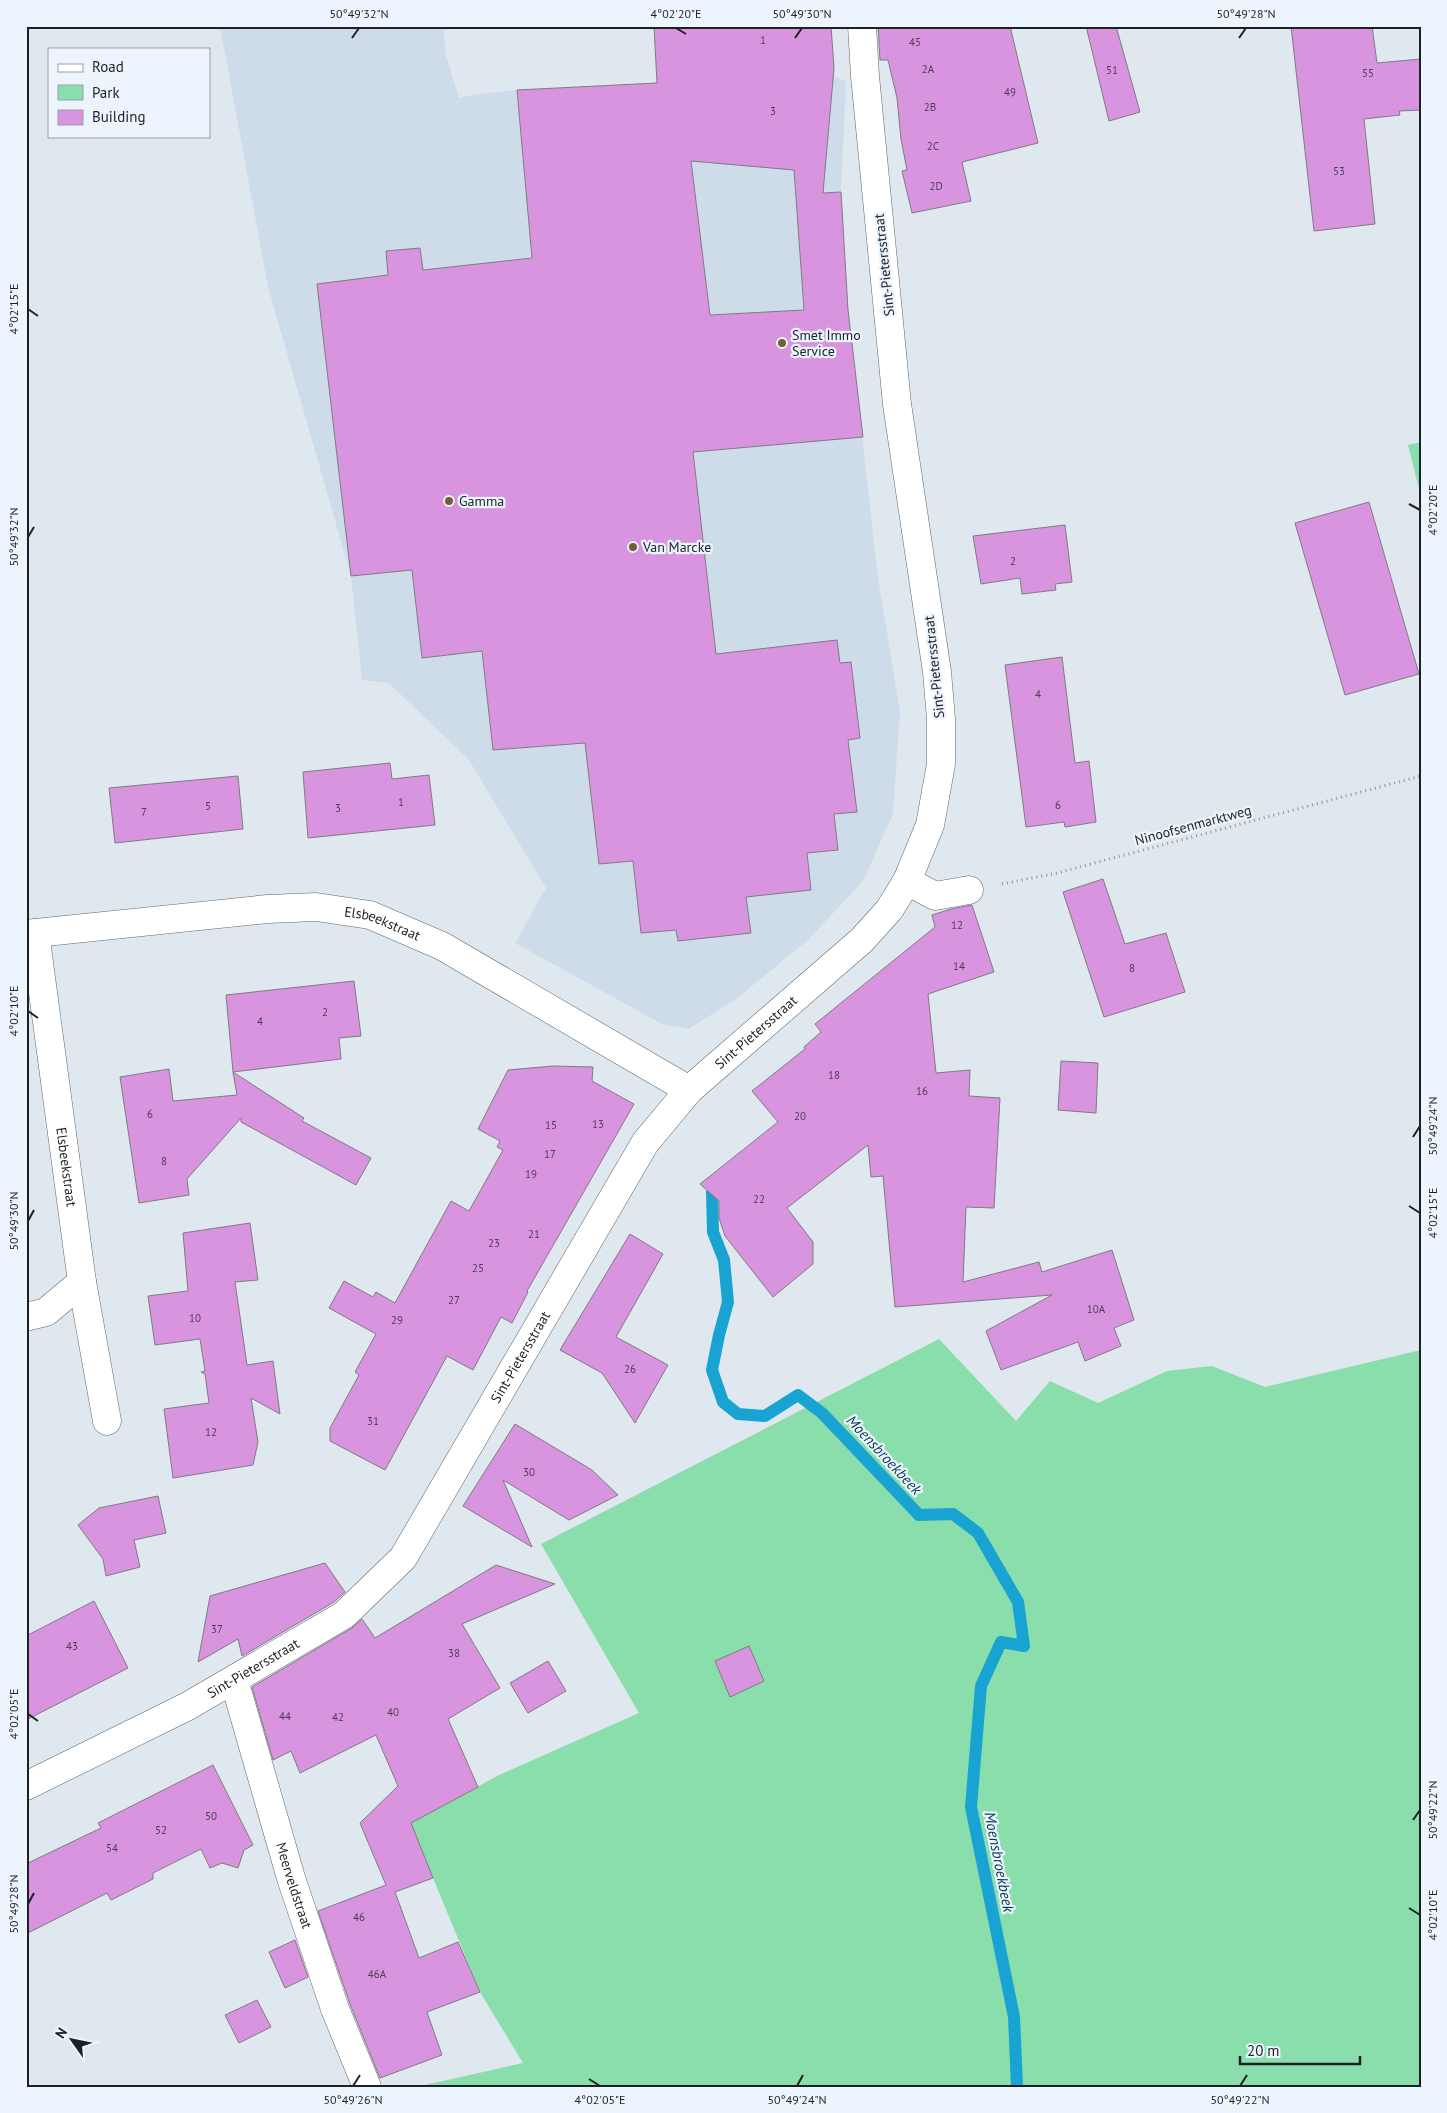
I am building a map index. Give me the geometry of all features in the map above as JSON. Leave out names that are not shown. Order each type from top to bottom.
[{"type":"street","name":"Sint-Pietersstraat","points":[[26,1786],[188,1706],[344,1615],[403,1558],[645,1143],[689,1090],[862,940],[889,910],[907,881],[930,824],[941,764],[941,719],[937,672],[897,404],[865,76],[862,26]]},
{"type":"street","points":[[907,881],[935,896],[970,890]]},
{"type":"street","name":"Elsbeekstraat","points":[[107,1420],[82,1282],[31,934],[268,909],[316,907],[370,915],[442,946],[689,1090]]},
{"type":"street","points":[[26,1317],[46,1312],[82,1282]]},
{"type":"street","name":"Meerveldstraat","points":[[234,1680],[294,1887],[335,2009],[367,2087]]},
{"type":"path","name":"Ninoofsenmarktweg","points":[[970,890],[1057,873],[1421,776]]},
{"type":"shaded area","points":[[220,26],[443,26],[446,55],[459,98],[517,90],[833,76],[846,81],[841,192],[848,310],[878,578],[900,712],[893,814],[863,881],[808,940],[735,1000],[688,1029],[662,1024],[515,943],[546,888],[469,760],[389,683],[362,680],[351,576],[268,287]]},
{"type":"green space","points":[[1421,442],[1421,497],[1408,445]]},
{"type":"green space","points":[[939,1339],[1016,1421],[1050,1381],[1098,1403],[1167,1371],[1212,1366],[1265,1387],[1421,1350],[1421,2087],[416,2087],[523,2063],[480,1992],[408,1817],[453,1800],[499,1775],[639,1713],[541,1544]]},
{"type":"building","points":[[654,26],[831,26],[834,68],[823,193],[841,192],[848,310],[863,437],[693,452],[716,654],[837,640],[840,663],[851,662],[860,738],[848,740],[857,812],[834,814],[838,850],[807,853],[811,890],[746,897],[751,933],[678,941],[676,930],[641,933],[633,861],[599,864],[585,743],[493,750],[482,651],[422,658],[412,570],[351,576],[317,284],[388,275],[386,251],[420,248],[423,270],[532,258],[517,90],[657,83]],"holes":[[[691,161],[794,170],[804,310],[710,315]]]},
{"type":"building","points":[[878,26],[1010,26],[1038,143],[962,162],[971,201],[912,213],[902,171],[907,170],[901,139],[897,98],[888,60],[880,60]]},
{"type":"building","points":[[1086,26],[1116,26],[1140,112],[1109,121]]},
{"type":"building","points":[[1291,26],[1372,26],[1377,63],[1421,59],[1421,110],[1399,111],[1400,115],[1364,119],[1375,224],[1314,231]]},
{"type":"building","points":[[1369,502],[1419,674],[1345,695],[1295,523]]},
{"type":"building","points":[[1065,525],[1072,582],[1055,584],[1056,590],[1022,594],[1020,578],[981,584],[973,536]]},
{"type":"building","points":[[1062,657],[1075,763],[1089,761],[1096,822],[1065,827],[1064,822],[1026,827],[1005,665]]},
{"type":"building","points":[[390,763],[392,779],[429,775],[435,825],[308,838],[303,772]]},
{"type":"building","points":[[238,776],[243,829],[115,843],[109,788]]},
{"type":"building","points":[[1103,879],[1125,944],[1166,933],[1185,992],[1104,1017],[1063,892]]},
{"type":"building","points":[[972,905],[994,972],[928,994],[936,1073],[970,1070],[969,1096],[1000,1098],[994,1208],[966,1207],[963,1282],[1039,1262],[1042,1272],[1112,1250],[1134,1320],[1114,1328],[1121,1346],[1085,1361],[1078,1342],[1001,1370],[986,1331],[1052,1295],[895,1307],[883,1176],[871,1177],[868,1145],[787,1208],[813,1242],[813,1264],[773,1297],[725,1236],[719,1218],[719,1201],[700,1184],[778,1122],[752,1091],[805,1049],[804,1047],[821,1032],[815,1024],[935,927],[932,915]]},
{"type":"building","points":[[354,981],[361,1036],[339,1038],[341,1059],[233,1072],[226,995]]},
{"type":"building","points":[[1061,1061],[1098,1063],[1096,1113],[1058,1110]]},
{"type":"building","points":[[553,1066],[593,1067],[592,1081],[634,1104],[527,1291],[512,1323],[501,1317],[473,1370],[447,1356],[385,1470],[330,1441],[330,1428],[359,1375],[355,1372],[376,1334],[329,1308],[344,1281],[373,1297],[376,1292],[395,1303],[451,1201],[469,1211],[503,1150],[497,1147],[500,1141],[478,1129],[508,1070]]},
{"type":"building","points":[[169,1069],[173,1101],[237,1095],[233,1072],[304,1118],[302,1121],[371,1158],[356,1185],[241,1122],[241,1118],[187,1179],[189,1195],[139,1203],[120,1077]]},
{"type":"building","points":[[250,1223],[258,1280],[235,1282],[247,1365],[273,1361],[280,1414],[251,1398],[258,1442],[253,1465],[173,1478],[164,1409],[209,1403],[205,1374],[201,1372],[205,1371],[200,1339],[155,1345],[148,1296],[188,1291],[183,1233]]},
{"type":"building","points":[[630,1234],[663,1254],[616,1337],[668,1365],[635,1423],[602,1373],[560,1350]]},
{"type":"building","points":[[515,1424],[592,1470],[618,1495],[569,1520],[503,1480],[532,1547],[463,1506]]},
{"type":"building","points":[[158,1496],[166,1533],[134,1540],[140,1567],[106,1576],[103,1559],[78,1525],[99,1508]]},
{"type":"building","points":[[325,1563],[345,1592],[334,1602],[242,1656],[238,1639],[198,1662],[210,1596]]},
{"type":"building","points":[[496,1565],[555,1584],[462,1624],[500,1688],[448,1719],[478,1787],[411,1823],[433,1878],[395,1892],[419,1958],[458,1942],[480,1992],[427,2012],[442,2055],[380,2078],[350,2004],[318,1911],[386,1885],[360,1823],[398,1786],[376,1735],[300,1773],[291,1751],[273,1760],[252,1687],[352,1628],[362,1619],[375,1638]]},
{"type":"building","points":[[94,1601],[128,1668],[26,1720],[26,1636]]},
{"type":"building","points":[[749,1646],[764,1681],[730,1697],[715,1661]]},
{"type":"building","points":[[548,1661],[566,1691],[528,1713],[510,1683]]},
{"type":"building","points":[[213,1765],[253,1845],[244,1850],[238,1868],[222,1863],[210,1868],[201,1849],[153,1873],[153,1879],[111,1900],[107,1893],[26,1934],[26,1864],[101,1828],[98,1823]]},
{"type":"building","points":[[295,1940],[308,1977],[285,1988],[269,1952]]},
{"type":"building","points":[[257,2000],[271,2027],[239,2043],[225,2015]]},
{"type":"waterway","name":"Moensbroekbeek","points":[[712,1192],[713,1232],[724,1260],[728,1302],[712,1370],[723,1402],[738,1414],[765,1416],[798,1395],[822,1413],[919,1515],[953,1514],[978,1533],[1018,1602],[1024,1646],[1001,1642],[981,1686],[971,1807],[1014,2017],[1017,2087]]},
{"type":"place","name":"Smet Immo Service","points":[[782,343]]},
{"type":"place","name":"Gamma","points":[[449,501]]},
{"type":"place","name":"Van Marcke","points":[[633,547]]}]
